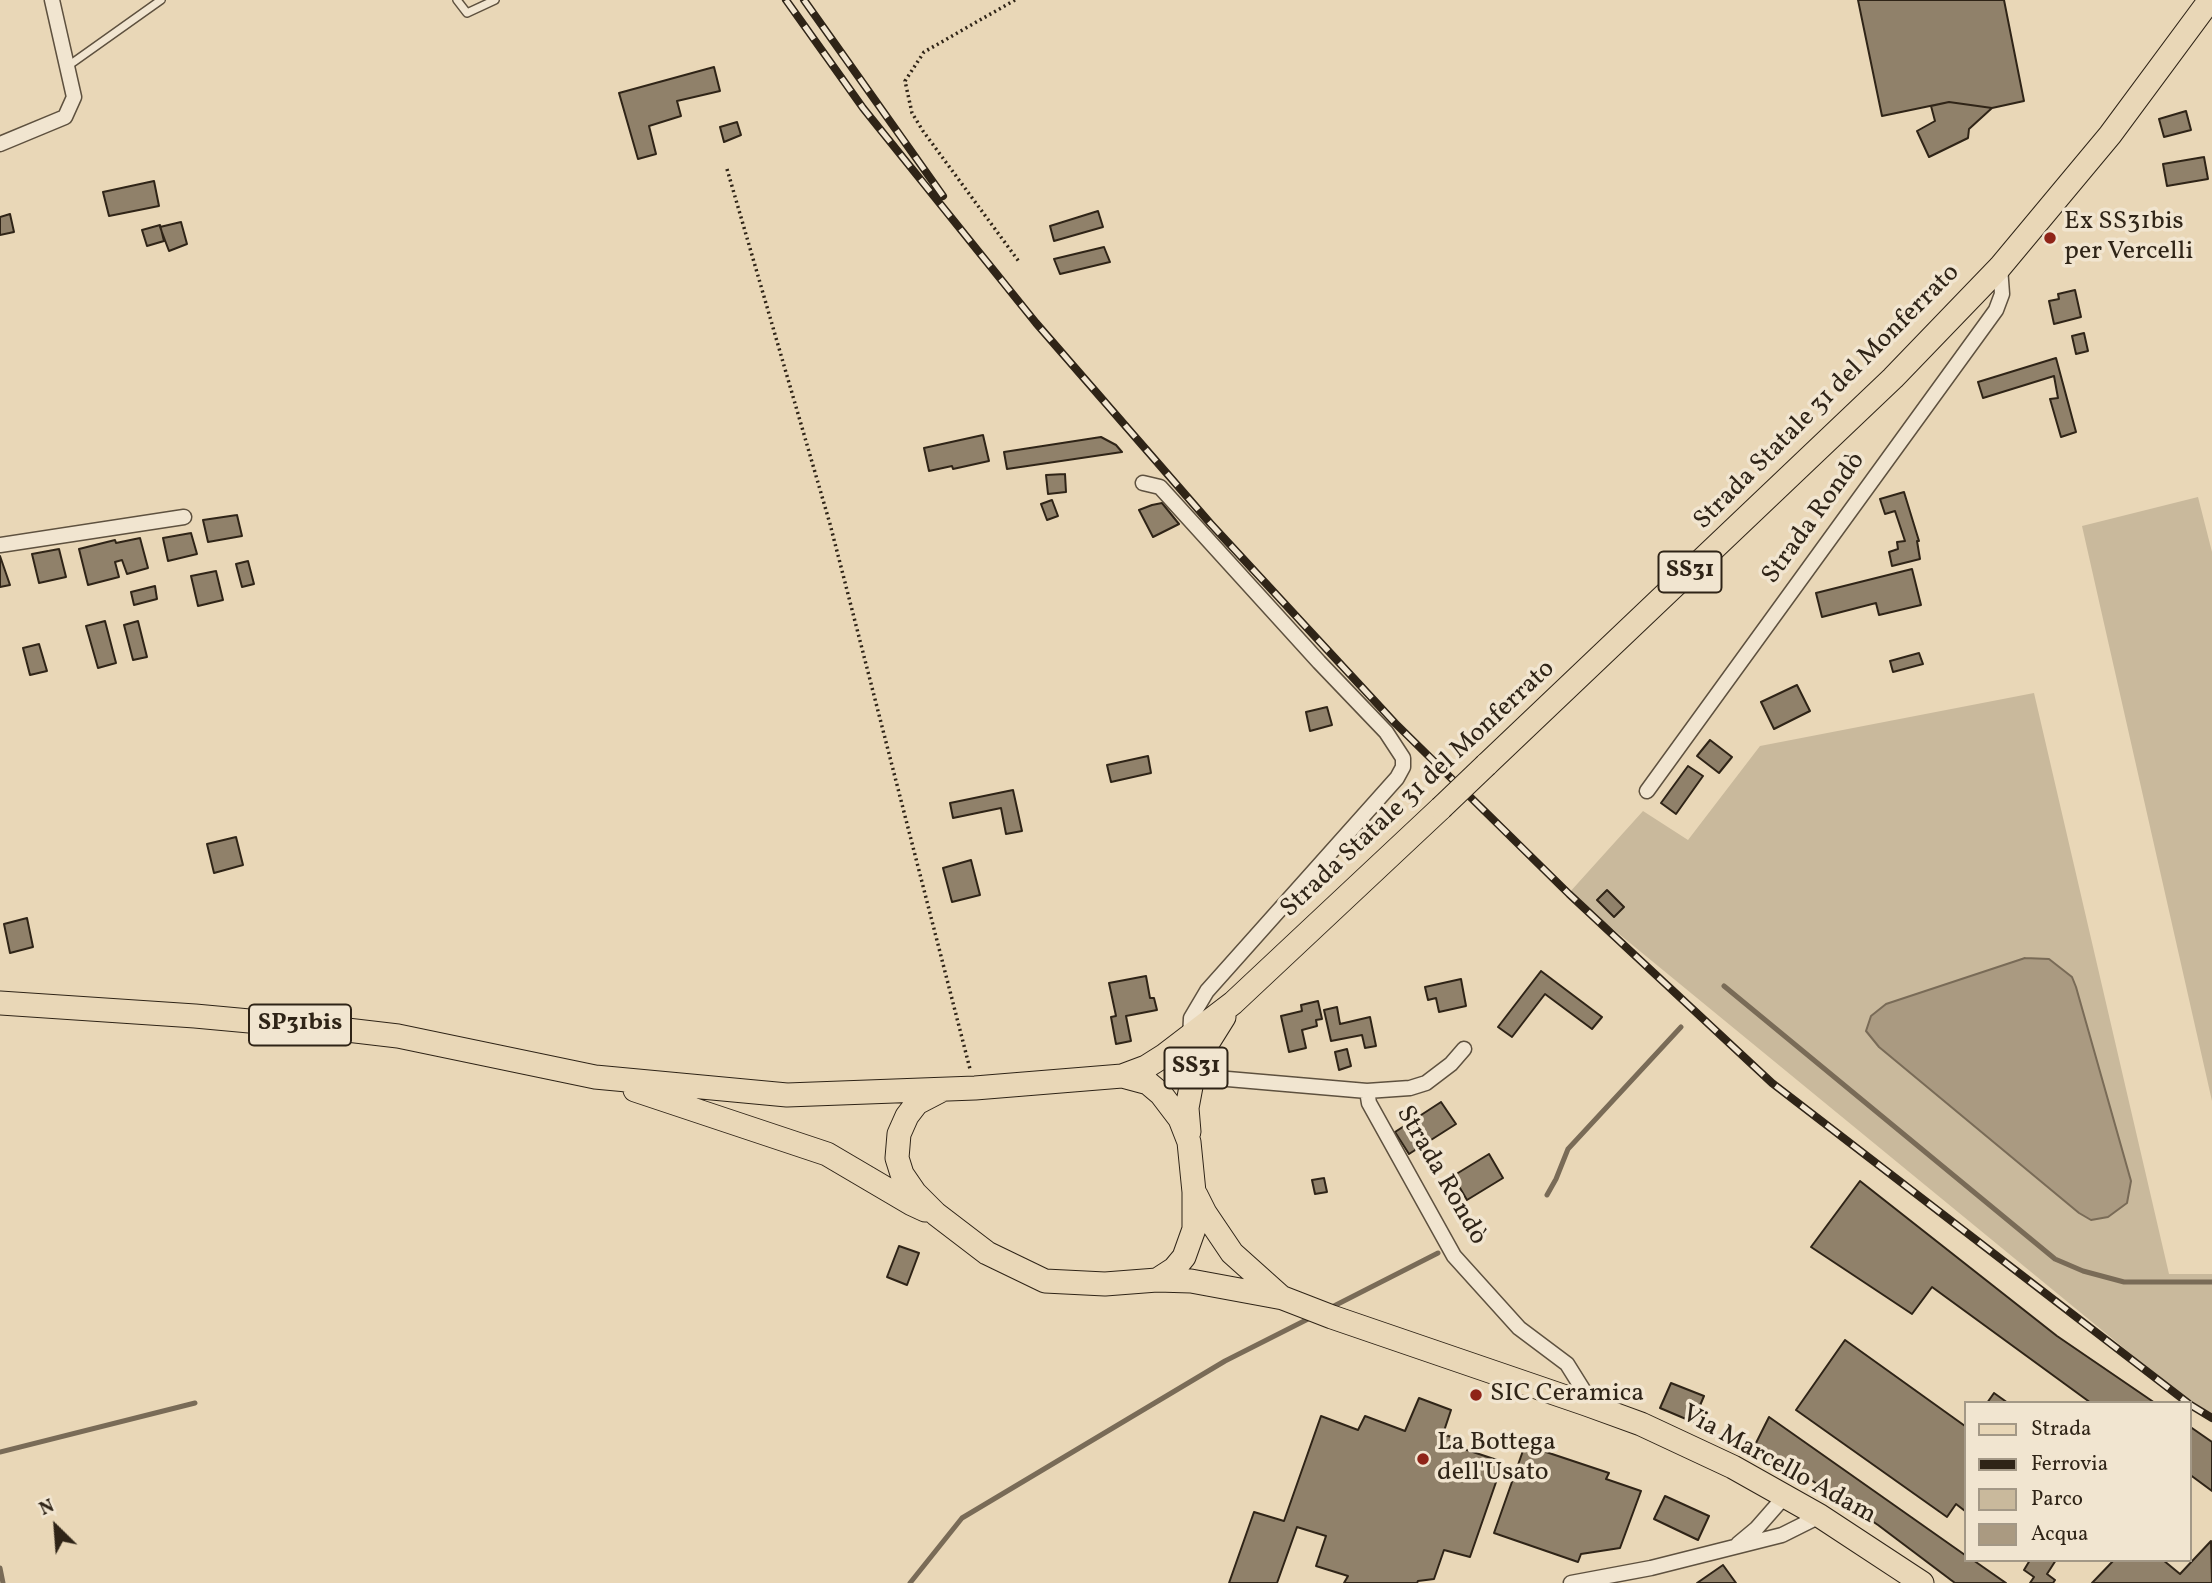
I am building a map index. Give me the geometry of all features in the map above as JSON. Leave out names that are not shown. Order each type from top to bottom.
[{"type":"main road","name":"Strada Statale 31 del Monferrato","points":[[1122,1076],[1146,1066],[1234,1003],[1893,378],[2000,267],[2110,135],[2210,0]]},
{"type":"main road","name":"SP31bis","points":[[0,1003],[347,1030],[398,1036],[595,1077],[788,1095],[945,1089]]},
{"type":"main road","name":"Strada Statale 31 del Monferrato","points":[[1189,1142],[1188,1108],[1195,1070],[1234,1003]]},
{"type":"main road","points":[[936,1214],[915,1193],[902,1174],[897,1146],[907,1116],[918,1103],[945,1089],[1122,1076],[1148,1083],[1161,1094],[1181,1119],[1189,1142],[1194,1192],[1194,1229],[1190,1244],[1174,1269],[1157,1280]]},
{"type":"main road","name":"SP31bis","points":[[595,1077],[827,1154],[912,1204],[936,1214]]},
{"type":"main road","name":"Via Marcello Adam","points":[[1194,1192],[1232,1254],[1291,1302]]},
{"type":"main road","name":"Via Marcello Adam","points":[[936,1214],[987,1253],[1045,1281],[1105,1284],[1157,1280],[1191,1281],[1291,1302],[1641,1424],[1733,1467],[1785,1496],[1922,1583]]},
{"type":"street","points":[[0,144],[65,117],[74,97],[52,0]]},
{"type":"street","name":"Strada Rondò","points":[[1647,791],[1996,310],[2002,294],[2000,267]]},
{"type":"street","points":[[1143,484],[1160,487],[1319,662],[1387,732],[1403,758],[1403,767],[1398,778],[1207,991],[1191,1018],[1190,1037],[1195,1070]]},
{"type":"street","points":[[0,545],[184,517]]},
{"type":"street","name":"Strada Rondò","points":[[1195,1070],[1367,1091],[1410,1088],[1426,1083],[1451,1065],[1464,1049]]},
{"type":"street","name":"Strada Rondò","points":[[1367,1091],[1369,1103],[1454,1256],[1519,1328],[1567,1364],[1587,1396],[1586,1404]]},
{"type":"street","points":[[1737,1545],[1765,1520],[1785,1496]]},
{"type":"street","points":[[1571,1583],[1651,1568],[1782,1535],[1820,1516]]},
{"type":"lane","points":[[67,67],[160,0]]},
{"type":"lane","points":[[457,0],[467,13],[495,0]]},
{"type":"path","points":[[1015,0],[924,52],[905,81],[912,113],[923,131],[1020,263]]},
{"type":"path","points":[[727,169],[830,524],[975,1088]]},
{"type":"green space","points":[[2198,497],[2212,552],[2212,1101],[2082,526]]},
{"type":"green space","points":[[2034,693],[2169,1274],[2212,1274],[2212,1416],[2192,1404],[1569,893],[1643,811],[1688,840],[1760,746]]},
{"type":"water","points":[[2025,958],[2049,959],[2072,977],[2076,987],[2131,1181],[2127,1203],[2108,1217],[2091,1220],[2079,1213],[1879,1047],[1866,1031],[1871,1016],[1886,1004]]},
{"type":"building","points":[[1858,0],[2004,0],[2024,101],[1992,108],[1949,102],[1882,116]]},
{"type":"building","points":[[714,67],[720,91],[677,101],[681,116],[649,126],[656,154],[638,159],[619,93]]},
{"type":"building","points":[[1949,102],[1992,108],[1969,129],[1968,138],[1929,157],[1917,131],[1935,121],[1931,106]]},
{"type":"building","points":[[2186,111],[2191,130],[2164,137],[2159,119]]},
{"type":"building","points":[[737,122],[741,135],[724,142],[720,127]]},
{"type":"building","points":[[2204,157],[2208,179],[2167,186],[2163,164]]},
{"type":"building","points":[[154,181],[159,206],[109,216],[103,192]]},
{"type":"building","points":[[1098,211],[1103,227],[1054,241],[1050,226]]},
{"type":"building","points":[[10,214],[14,232],[0,235],[0,217]]},
{"type":"building","points":[[181,222],[187,244],[169,251],[160,227]]},
{"type":"building","points":[[160,225],[164,241],[147,246],[142,230]]},
{"type":"building","points":[[1104,247],[1110,262],[1060,274],[1054,259]]},
{"type":"building","points":[[2075,290],[2081,317],[2054,324],[2049,301],[2059,299],[2058,294]]},
{"type":"building","points":[[2084,333],[2088,351],[2076,354],[2072,336]]},
{"type":"building","points":[[2056,358],[2076,432],[2061,437],[2050,399],[2058,398],[2054,376],[1983,398],[1978,382]]},
{"type":"building","points":[[983,435],[989,461],[929,471],[924,448]]},
{"type":"building","points":[[1101,437],[1116,445],[1122,452],[1007,469],[1004,452]]},
{"type":"building","points":[[1065,474],[1066,492],[1048,494],[1046,475]]},
{"type":"building","points":[[1904,492],[1919,541],[1920,559],[1892,566],[1889,552],[1898,549],[1897,542],[1905,541],[1895,511],[1885,514],[1880,499]]},
{"type":"building","points":[[1052,500],[1058,516],[1047,520],[1041,504]]},
{"type":"building","points":[[1162,503],[1179,524],[1153,537],[1139,510]]},
{"type":"building","points":[[237,515],[242,536],[208,542],[203,520]]},
{"type":"building","points":[[191,533],[197,554],[168,561],[163,538]]},
{"type":"building","points":[[140,538],[148,568],[127,574],[122,560],[115,562],[119,577],[88,585],[79,549],[115,540],[116,543]]},
{"type":"building","points":[[59,549],[66,577],[39,583],[32,554]]},
{"type":"building","points":[[0,556],[10,585],[0,587]]},
{"type":"building","points":[[248,561],[254,584],[242,587],[236,564]]},
{"type":"building","points":[[1912,569],[1921,605],[1879,615],[1876,603],[1822,617],[1816,593]]},
{"type":"building","points":[[216,571],[223,600],[198,606],[191,576]]},
{"type":"building","points":[[155,586],[157,599],[134,605],[131,592]]},
{"type":"building","points":[[105,621],[116,663],[98,668],[86,626]]},
{"type":"building","points":[[138,621],[147,657],[133,660],[124,625]]},
{"type":"building","points":[[39,644],[47,671],[30,675],[23,648]]},
{"type":"building","points":[[1919,653],[1923,664],[1893,672],[1890,661]]},
{"type":"building","points":[[1797,685],[1810,711],[1774,729],[1761,702]]},
{"type":"building","points":[[1327,707],[1332,725],[1310,731],[1306,712]]},
{"type":"building","points":[[1710,740],[1732,757],[1719,773],[1697,756]]},
{"type":"building","points":[[1148,756],[1151,773],[1111,782],[1107,765]]},
{"type":"building","points":[[1688,766],[1703,776],[1676,814],[1661,803]]},
{"type":"building","points":[[1013,790],[1022,831],[1006,834],[1001,808],[953,818],[950,803]]},
{"type":"building","points":[[236,837],[243,865],[214,873],[207,844]]},
{"type":"building","points":[[971,860],[980,895],[952,902],[943,868]]},
{"type":"building","points":[[1607,890],[1624,907],[1614,917],[1597,900]]},
{"type":"building","points":[[27,918],[33,947],[10,953],[4,924]]},
{"type":"building","points":[[1541,971],[1602,1017],[1592,1029],[1545,994],[1512,1037],[1498,1027]]},
{"type":"building","points":[[1146,976],[1150,998],[1154,998],[1157,1010],[1126,1016],[1131,1041],[1116,1044],[1111,1017],[1116,1016],[1109,983]]},
{"type":"building","points":[[1461,979],[1466,1006],[1439,1012],[1436,998],[1428,1000],[1425,987]]},
{"type":"building","points":[[1318,1001],[1322,1019],[1316,1020],[1317,1026],[1302,1030],[1306,1048],[1289,1052],[1281,1016],[1302,1011],[1301,1005]]},
{"type":"building","points":[[1337,1007],[1340,1024],[1370,1017],[1376,1046],[1365,1048],[1362,1035],[1331,1041],[1324,1010]]},
{"type":"building","points":[[1347,1049],[1351,1066],[1339,1070],[1335,1052]]},
{"type":"building","points":[[1441,1102],[1456,1124],[1409,1154],[1395,1132]]},
{"type":"building","points":[[1489,1154],[1503,1178],[1467,1200],[1453,1176]]},
{"type":"building","points":[[1324,1178],[1327,1192],[1315,1194],[1312,1180]]},
{"type":"building","points":[[1860,1181],[2057,1336],[2152,1401],[2088,1401],[1932,1287],[1912,1314],[1811,1247]]},
{"type":"building","points":[[899,1246],[919,1253],[907,1285],[887,1277]]},
{"type":"building","points":[[1845,1340],[1964,1425],[1964,1510],[1956,1504],[1947,1517],[1796,1410]]},
{"type":"building","points":[[1671,1383],[1704,1396],[1693,1422],[1660,1408]]},
{"type":"building","points":[[1994,1393],[2005,1401],[1988,1401]]},
{"type":"building","points":[[1419,1398],[1451,1410],[1443,1434],[1454,1438],[1452,1445],[1503,1462],[1470,1557],[1444,1550],[1434,1579],[1417,1583],[1344,1583],[1348,1576],[1316,1566],[1326,1536],[1297,1527],[1277,1583],[1229,1583],[1254,1512],[1284,1521],[1321,1416],[1358,1430],[1365,1416],[1405,1431]]},
{"type":"building","points":[[1769,1417],[1964,1554],[1964,1562],[1976,1562],[2006,1583],[1955,1583],[1878,1525],[1756,1443]]},
{"type":"building","points":[[2191,1427],[2212,1442],[2212,1491],[2191,1475]]},
{"type":"building","points":[[1525,1445],[1609,1473],[1606,1479],[1641,1491],[1620,1548],[1581,1554],[1578,1562],[1494,1533]]},
{"type":"building","points":[[1665,1496],[1709,1516],[1698,1540],[1654,1519]]},
{"type":"building","points":[[2211,1541],[2212,1583],[2092,1583],[2112,1562],[2165,1562],[2180,1574]]},
{"type":"building","points":[[2029,1562],[2055,1562],[2047,1574],[2055,1580],[2053,1583],[2030,1583],[2034,1577],[2024,1570]]},
{"type":"building","points":[[1723,1565],[1736,1583],[1697,1583]]},
{"type":"waterway","points":[[1724,986],[2055,1259],[2083,1271],[2124,1282],[2212,1282]]},
{"type":"waterway","points":[[1547,1195],[1568,1149],[1681,1027]]},
{"type":"waterway","points":[[1330,1308],[1438,1253]]},
{"type":"waterway","points":[[910,1583],[962,1518],[1225,1361],[1312,1317]]},
{"type":"waterway","points":[[0,1452],[195,1403]]},
{"type":"waterway","points":[[0,1568],[3,1583]]},
{"type":"railway","points":[[786,0],[863,108],[1036,323],[1210,523],[1395,723],[1569,894],[1772,1083],[2185,1401]]},
{"type":"railway","points":[[804,0],[943,196]]},
{"type":"railway","points":[[2191,1405],[2212,1418]]},
{"type":"place","name":"Ex SS31bis per Vercelli","points":[[2050,238]]},
{"type":"place","name":"SIC Ceramica","points":[[1476,1395]]},
{"type":"place","name":"La Bottega dell'Usato","points":[[1423,1459]]}]
